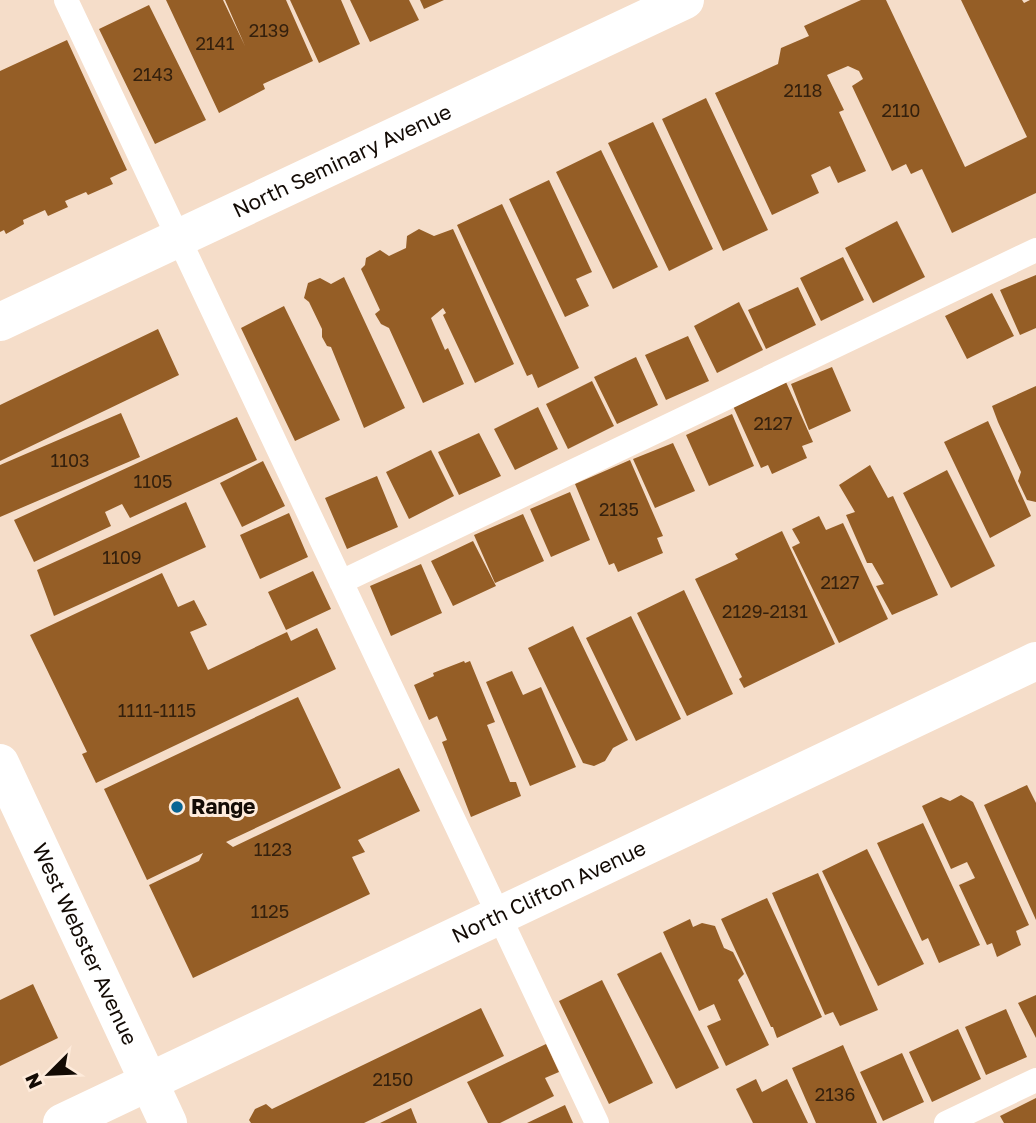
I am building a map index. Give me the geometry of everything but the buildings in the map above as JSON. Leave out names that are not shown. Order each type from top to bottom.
[{"type":"street","name":"North Seminary Avenue","points":[[0,322],[685,0]]},
{"type":"street","name":"North Clifton Avenue","points":[[62,1123],[1036,661]]},
{"type":"street","name":"West Webster Avenue","points":[[0,763],[168,1123]]},
{"type":"lane","points":[[66,0],[597,1123]]},
{"type":"lane","points":[[341,582],[1036,250]]},
{"type":"lane","points":[[946,1123],[1036,1080]]},
{"type":"place","name":"Range","points":[[177,807]]}]
